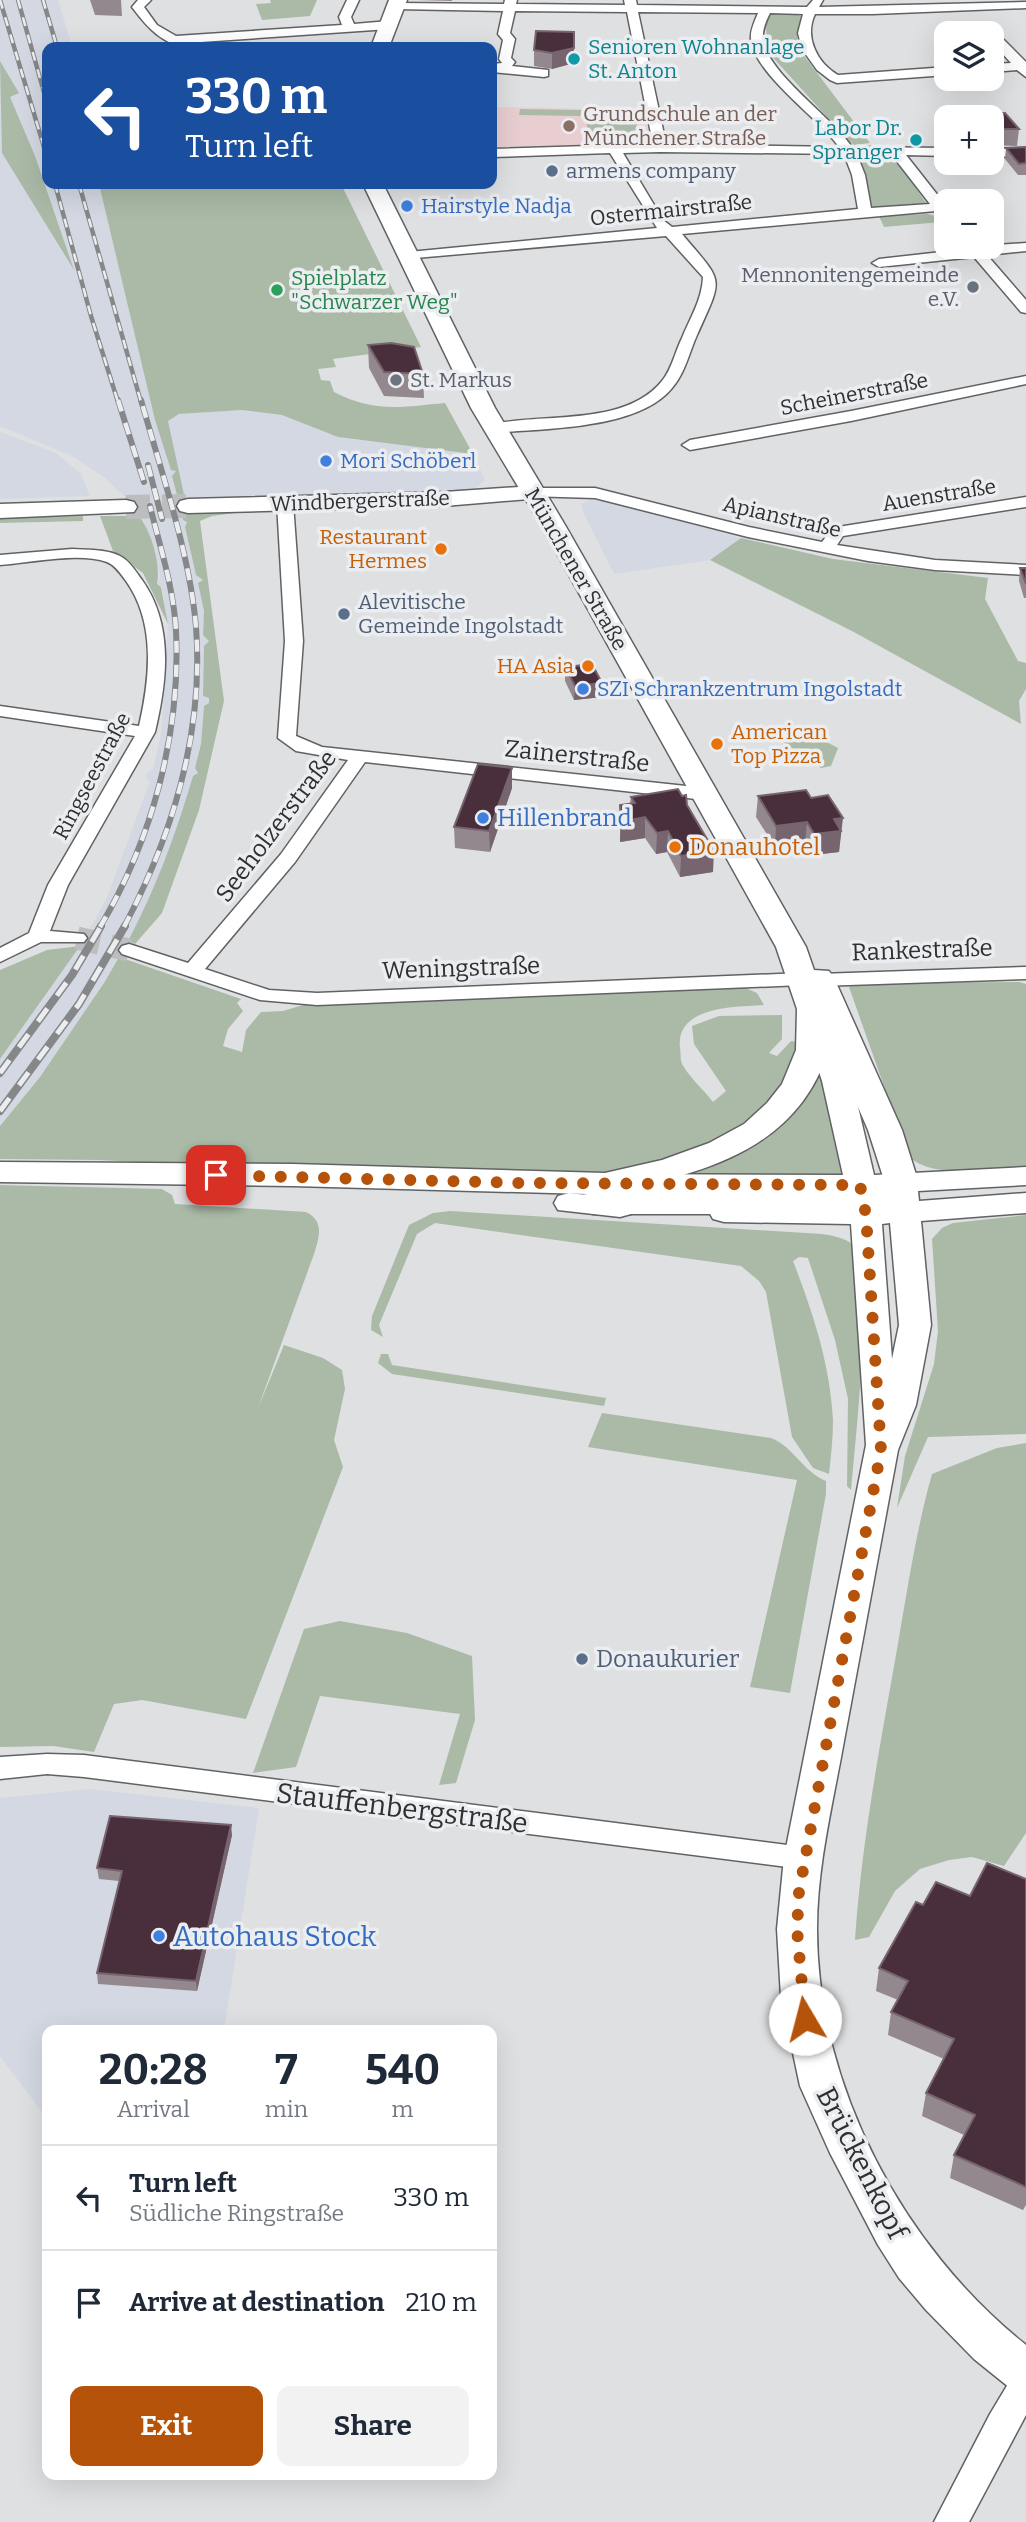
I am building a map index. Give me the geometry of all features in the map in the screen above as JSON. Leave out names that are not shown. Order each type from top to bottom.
[{"type":"main road","points":[[382,42],[397,3]]},
{"type":"main road","name":"Münchener Straße","points":[[376,189],[494,428],[553,525],[792,947],[810,966],[811,989],[885,1130],[904,1199]]},
{"type":"main road","points":[[0,1172],[293,1175],[605,1184],[672,1168],[721,1150],[756,1131],[779,1110],[798,1085],[807,1067],[811,1050],[811,989]]},
{"type":"main road","points":[[164,1175],[258,1187],[391,1198],[569,1203],[863,1201],[888,1198],[898,1192],[904,1199]]},
{"type":"street","points":[[145,0],[138,6],[141,12],[153,27],[177,42]]},
{"type":"street","points":[[349,27],[345,17],[353,0]]},
{"type":"street","points":[[818,0],[808,11],[803,34],[804,43],[829,76],[837,79],[934,72]]},
{"type":"street","points":[[397,3],[631,4],[808,11],[966,4],[1026,5]]},
{"type":"street","points":[[511,3],[504,34],[509,39],[497,63],[544,73]]},
{"type":"street","points":[[631,4],[660,148]]},
{"type":"street","points":[[966,4],[980,21]]},
{"type":"street","points":[[766,10],[760,22],[757,43],[764,57],[842,142],[856,164],[864,186],[865,212]]},
{"type":"street","points":[[174,40],[389,25]]},
{"type":"street","points":[[1004,47],[1024,69]]},
{"type":"street","points":[[1004,68],[1024,69]]},
{"type":"street","points":[[497,153],[660,148],[934,152]]},
{"type":"street","points":[[494,428],[603,415],[635,406],[664,388],[671,380],[710,283],[706,270],[677,237],[658,223],[614,149]]},
{"type":"street","points":[[895,150],[934,201]]},
{"type":"street","points":[[1004,153],[1026,152]]},
{"type":"street","name":"Ostermairstraße","points":[[409,256],[865,212],[934,212]]},
{"type":"street","points":[[1004,248],[1026,247]]},
{"type":"street","points":[[879,262],[934,255]]},
{"type":"street","points":[[984,259],[1026,309]]},
{"type":"street","name":"Scheinerstraße","points":[[690,444],[839,419],[1026,380]]},
{"type":"street","name":"Windbergerstraße","points":[[188,506],[444,499],[533,493]]},
{"type":"street","name":"Apianstraße","points":[[533,493],[596,493],[825,549],[935,565],[1026,570]]},
{"type":"street","name":"Auenstraße","points":[[825,549],[838,533],[1026,502]]},
{"type":"street","name":"Seeholzerstraße","points":[[192,971],[288,858],[360,756],[307,749],[287,738],[294,641],[285,503]]},
{"type":"street","points":[[0,511],[126,508]]},
{"type":"street","points":[[0,560],[75,555],[114,559]]},
{"type":"street","name":"Ringseestraße","points":[[38,936],[58,885],[146,732],[156,681],[154,630],[147,601],[134,579],[114,559]]},
{"type":"street","points":[[0,712],[146,732]]},
{"type":"street","name":"Zainerstraße","points":[[360,756],[705,794]]},
{"type":"street","points":[[0,956],[38,936],[77,938]]},
{"type":"street","name":"Weningstraße","points":[[129,950],[267,996],[317,999],[811,989]]},
{"type":"street","name":"Rankestraße","points":[[811,989],[1026,973]]},
{"type":"street","name":"Münchener Straße","points":[[811,989],[836,1081],[863,1201]]},
{"type":"street","points":[[904,1199],[1026,1176]]},
{"type":"street","points":[[605,1184],[863,1201]]},
{"type":"street","points":[[904,1199],[1026,1203]]},
{"type":"street","name":"Brückenkopf","points":[[904,1199],[915,1325],[899,1405],[881,1450],[803,1858],[797,1929],[801,1997],[821,2086],[871,2192],[915,2264],[971,2325],[1026,2373]]},
{"type":"street","name":"Brückenkopf","points":[[863,1201],[881,1450]]},
{"type":"street","name":"Stauffenbergstraße","points":[[0,1768],[47,1763],[84,1766],[803,1858]]},
{"type":"street","points":[[951,2522],[1026,2385]]},
{"type":"shaded area","points":[[0,0],[58,0],[71,42],[42,42],[42,189],[100,189],[155,420],[176,471],[172,477],[183,520],[187,521],[185,527],[196,575],[203,580],[198,583],[204,611],[203,635],[209,638],[209,642],[204,646],[203,696],[209,698],[209,703],[204,706],[201,744],[195,768],[198,773],[150,900],[104,983],[40,1077],[0,1126],[0,1059],[80,946],[106,900],[150,781],[146,778],[147,773],[153,769],[161,735],[168,624],[162,587],[157,584],[160,576],[155,555],[144,522],[127,499],[105,478],[72,456],[0,426]]},
{"type":"shaded area","name":"Grundschule an der Münchener Straße","points":[[497,107],[645,110],[649,142],[497,147]]},
{"type":"shaded area","name":"Mori Schöberl","points":[[242,410],[282,415],[338,437],[473,454],[485,480],[477,487],[465,491],[185,499],[168,421],[179,414]]},
{"type":"shaded area","points":[[0,432],[56,453],[81,474],[90,496],[0,499]]},
{"type":"shaded area","points":[[589,500],[611,502],[741,538],[710,560],[614,574],[583,512],[581,504]]},
{"type":"shaded area","points":[[90,1789],[259,1808],[225,2025],[42,2025],[42,2112],[0,2056],[0,1798]]},
{"type":"green space","points":[[270,0],[317,0],[310,16],[262,20],[256,4],[271,3]]},
{"type":"green space","points":[[791,13],[801,16],[797,32],[799,49],[870,143],[854,145],[847,139],[767,51],[766,25],[770,14]]},
{"type":"green space","points":[[0,61],[19,93],[10,97],[35,156],[42,176],[42,189],[46,189],[74,270],[2,153]]},
{"type":"green space","points":[[520,109],[635,111],[635,117],[519,115]]},
{"type":"green space","points":[[587,118],[636,118],[637,138],[587,137]]},
{"type":"green space","points":[[855,154],[881,154],[890,158],[926,203],[871,208],[867,181]]},
{"type":"green space","points":[[100,189],[343,189],[421,347],[333,359],[336,367],[318,369],[321,380],[330,381],[334,392],[348,399],[375,406],[402,407],[445,403],[473,454],[338,437],[282,415],[242,410],[179,414],[168,421],[185,499],[178,499],[172,476],[176,471],[171,470],[155,420]]},
{"type":"green space","points":[[927,214],[934,216],[934,223],[884,227],[879,216]]},
{"type":"green space","points":[[182,511],[243,512],[212,516],[200,521],[224,701],[199,810],[162,913],[135,944],[128,941],[165,860],[193,776],[198,773],[195,768],[201,744],[204,706],[209,703],[209,698],[203,696],[204,646],[209,641],[203,635],[204,611],[198,583],[203,580],[196,575],[185,527],[187,522],[183,520]]},
{"type":"green space","points":[[83,516],[83,521],[0,523],[0,518]]},
{"type":"green space","points":[[100,516],[139,516],[144,523],[154,549],[158,568],[157,584],[161,587],[168,624],[143,573],[113,551]]},
{"type":"green space","points":[[741,538],[833,559],[988,578],[985,599],[1018,661],[1026,663],[1026,689],[1019,701],[1021,724],[852,631],[710,560]]},
{"type":"green space","points":[[813,735],[838,748],[831,766],[821,768],[779,739]]},
{"type":"green space","points":[[80,946],[0,1059],[0,970],[47,950]]},
{"type":"green space","points":[[119,957],[241,999],[237,1003],[243,1011],[228,1029],[223,1046],[242,1052],[246,1030],[261,1012],[283,1011],[313,1002],[560,995],[739,985],[757,993],[764,1005],[723,1008],[697,1016],[687,1024],[681,1034],[682,1064],[713,1102],[726,1091],[694,1044],[692,1026],[719,1016],[782,1015],[782,1039],[769,1053],[777,1056],[791,1041],[798,1042],[784,1091],[739,1131],[680,1157],[619,1172],[298,1170],[99,1160],[0,1159],[0,1126],[40,1077]]},
{"type":"green space","points":[[864,983],[1026,984],[1026,1167],[949,1171],[920,1164],[909,1157],[849,987]]},
{"type":"green space","points":[[820,1069],[846,1178],[673,1179]]},
{"type":"green space","points":[[0,1185],[162,1189],[172,1195],[175,1204],[306,1212],[316,1220],[319,1236],[316,1248],[258,1408],[284,1345],[323,1358],[342,1370],[345,1389],[334,1440],[343,1467],[246,1719],[142,1700],[114,1704],[94,1752],[53,1746],[0,1747]]},
{"type":"green space","points":[[450,1211],[822,1234],[848,1241],[856,1248],[859,1257],[862,1316],[860,1390],[851,1490],[847,1486],[848,1399],[835,1340],[808,1258],[799,1257],[793,1261],[814,1319],[828,1379],[833,1420],[829,1474],[813,1468],[792,1437],[766,1292],[759,1281],[741,1266],[435,1223],[417,1234],[379,1325],[383,1337],[371,1330],[372,1316],[409,1225],[433,1213]]},
{"type":"green space","points":[[1026,1215],[1026,1434],[928,1437],[897,1508],[905,1456],[934,1364],[938,1331],[932,1239],[942,1228],[953,1223]]},
{"type":"green space","points":[[381,1354],[388,1354],[392,1365],[606,1398],[604,1406],[392,1374],[378,1363]]},
{"type":"green space","points":[[602,1413],[771,1438],[786,1447],[818,1477],[826,1481],[826,1494],[790,1693],[750,1687],[797,1480],[588,1447]]},
{"type":"green space","points":[[1026,1443],[1026,1833],[1004,1866],[972,1857],[949,1860],[920,1869],[895,1891],[869,1937],[855,1940],[865,1839],[876,1772],[915,1547],[932,1474],[997,1448]]},
{"type":"green space","points":[[340,1621],[407,1633],[472,1656],[475,1720],[456,1783],[439,1785],[460,1714],[320,1696],[296,1767],[253,1773],[304,1629]]},
{"type":"building","points":[[536,31],[574,32],[574,48],[552,53],[534,50]]},
{"type":"building","points":[[1004,113],[1005,113],[1019,129],[1004,129]]},
{"type":"building","points":[[1026,147],[1026,163],[1019,164],[1006,148]]},
{"type":"building","points":[[391,343],[414,347],[423,374],[384,372],[368,345]]},
{"type":"building","points":[[1020,568],[1026,568],[1026,584]]},
{"type":"building","points":[[592,664],[602,683],[575,686],[565,667]]},
{"type":"building","points":[[478,764],[512,768],[489,831],[454,827]]},
{"type":"building","points":[[678,789],[682,796],[686,795],[687,805],[714,851],[681,856],[668,831],[657,833],[645,817],[621,822],[620,805],[635,803],[631,797]]},
{"type":"building","points":[[806,790],[811,798],[828,795],[843,818],[834,819],[841,831],[814,834],[807,822],[776,826],[758,796]]},
{"type":"building","points":[[110,1816],[231,1825],[196,1981],[97,1973],[122,1871],[97,1868]]},
{"type":"building","points":[[987,1863],[1026,1879],[1026,2187],[954,2155],[975,2115],[926,2093],[954,2039],[891,2012],[908,1981],[879,1968],[916,1902],[923,1905],[936,1882],[970,1896]]},
{"type":"tunnel","points":[[126,507],[188,506]]},
{"type":"tunnel","points":[[77,938],[129,950]]},
{"type":"railway","points":[[0,0],[42,140]]},
{"type":"railway","points":[[18,0],[42,85]]},
{"type":"railway","points":[[43,0],[56,42]]},
{"type":"railway","points":[[56,189],[118,402]]},
{"type":"railway","points":[[80,189],[141,402]]},
{"type":"railway","points":[[118,400],[144,482]]},
{"type":"railway","points":[[124,927],[157,856],[181,782],[190,744],[197,667],[196,627],[188,571],[141,400]]},
{"type":"railway","points":[[148,465],[162,519]]},
{"type":"railway","points":[[100,927],[135,858],[148,822],[168,747],[174,708],[175,615],[150,506]]},
{"type":"railway","points":[[0,1073],[72,975],[101,926]]},
{"type":"railway","points":[[0,1111],[79,1004],[125,926]]},
{"type":"place","name":"Senioren Wohnanlage St. Anton","points":[[574,59]]},
{"type":"place","name":"Grundschule an der Münchener Straße","points":[[569,126]]},
{"type":"place","name":"Labor Dr. Spranger","points":[[916,140]]},
{"type":"place","name":"armens company","points":[[552,171]]},
{"type":"place","name":"Hairstyle Nadja","points":[[407,206]]},
{"type":"place","name":"Mennonitengemeinde e.V.","points":[[973,287]]},
{"type":"place","name":"Spielplatz \"Schwarzer Weg\"","points":[[277,290]]},
{"type":"place","name":"St. Markus","points":[[396,380]]},
{"type":"place","name":"Mori Schöberl","points":[[326,461]]},
{"type":"place","name":"Restaurant Hermes","points":[[441,549]]},
{"type":"place","name":"Alevitische Gemeinde Ingolstadt","points":[[344,614]]},
{"type":"place","name":"HA Asia","points":[[588,666]]},
{"type":"place","name":"SZI Schrankzentrum Ingolstadt","points":[[583,689]]},
{"type":"place","name":"American Top Pizza","points":[[717,744]]},
{"type":"place","name":"Hillenbrand","points":[[483,818]]},
{"type":"place","name":"Donauhotel","points":[[675,847]]},
{"type":"place","name":"Donaukurier","points":[[582,1659]]},
{"type":"place","name":"Autohaus Stock","points":[[159,1936]]},
{"type":"route","points":[[216,1175],[521,1183],[860,1185],[866,1215],[881,1450],[803,1858],[797,1929],[805,2019]]}]
